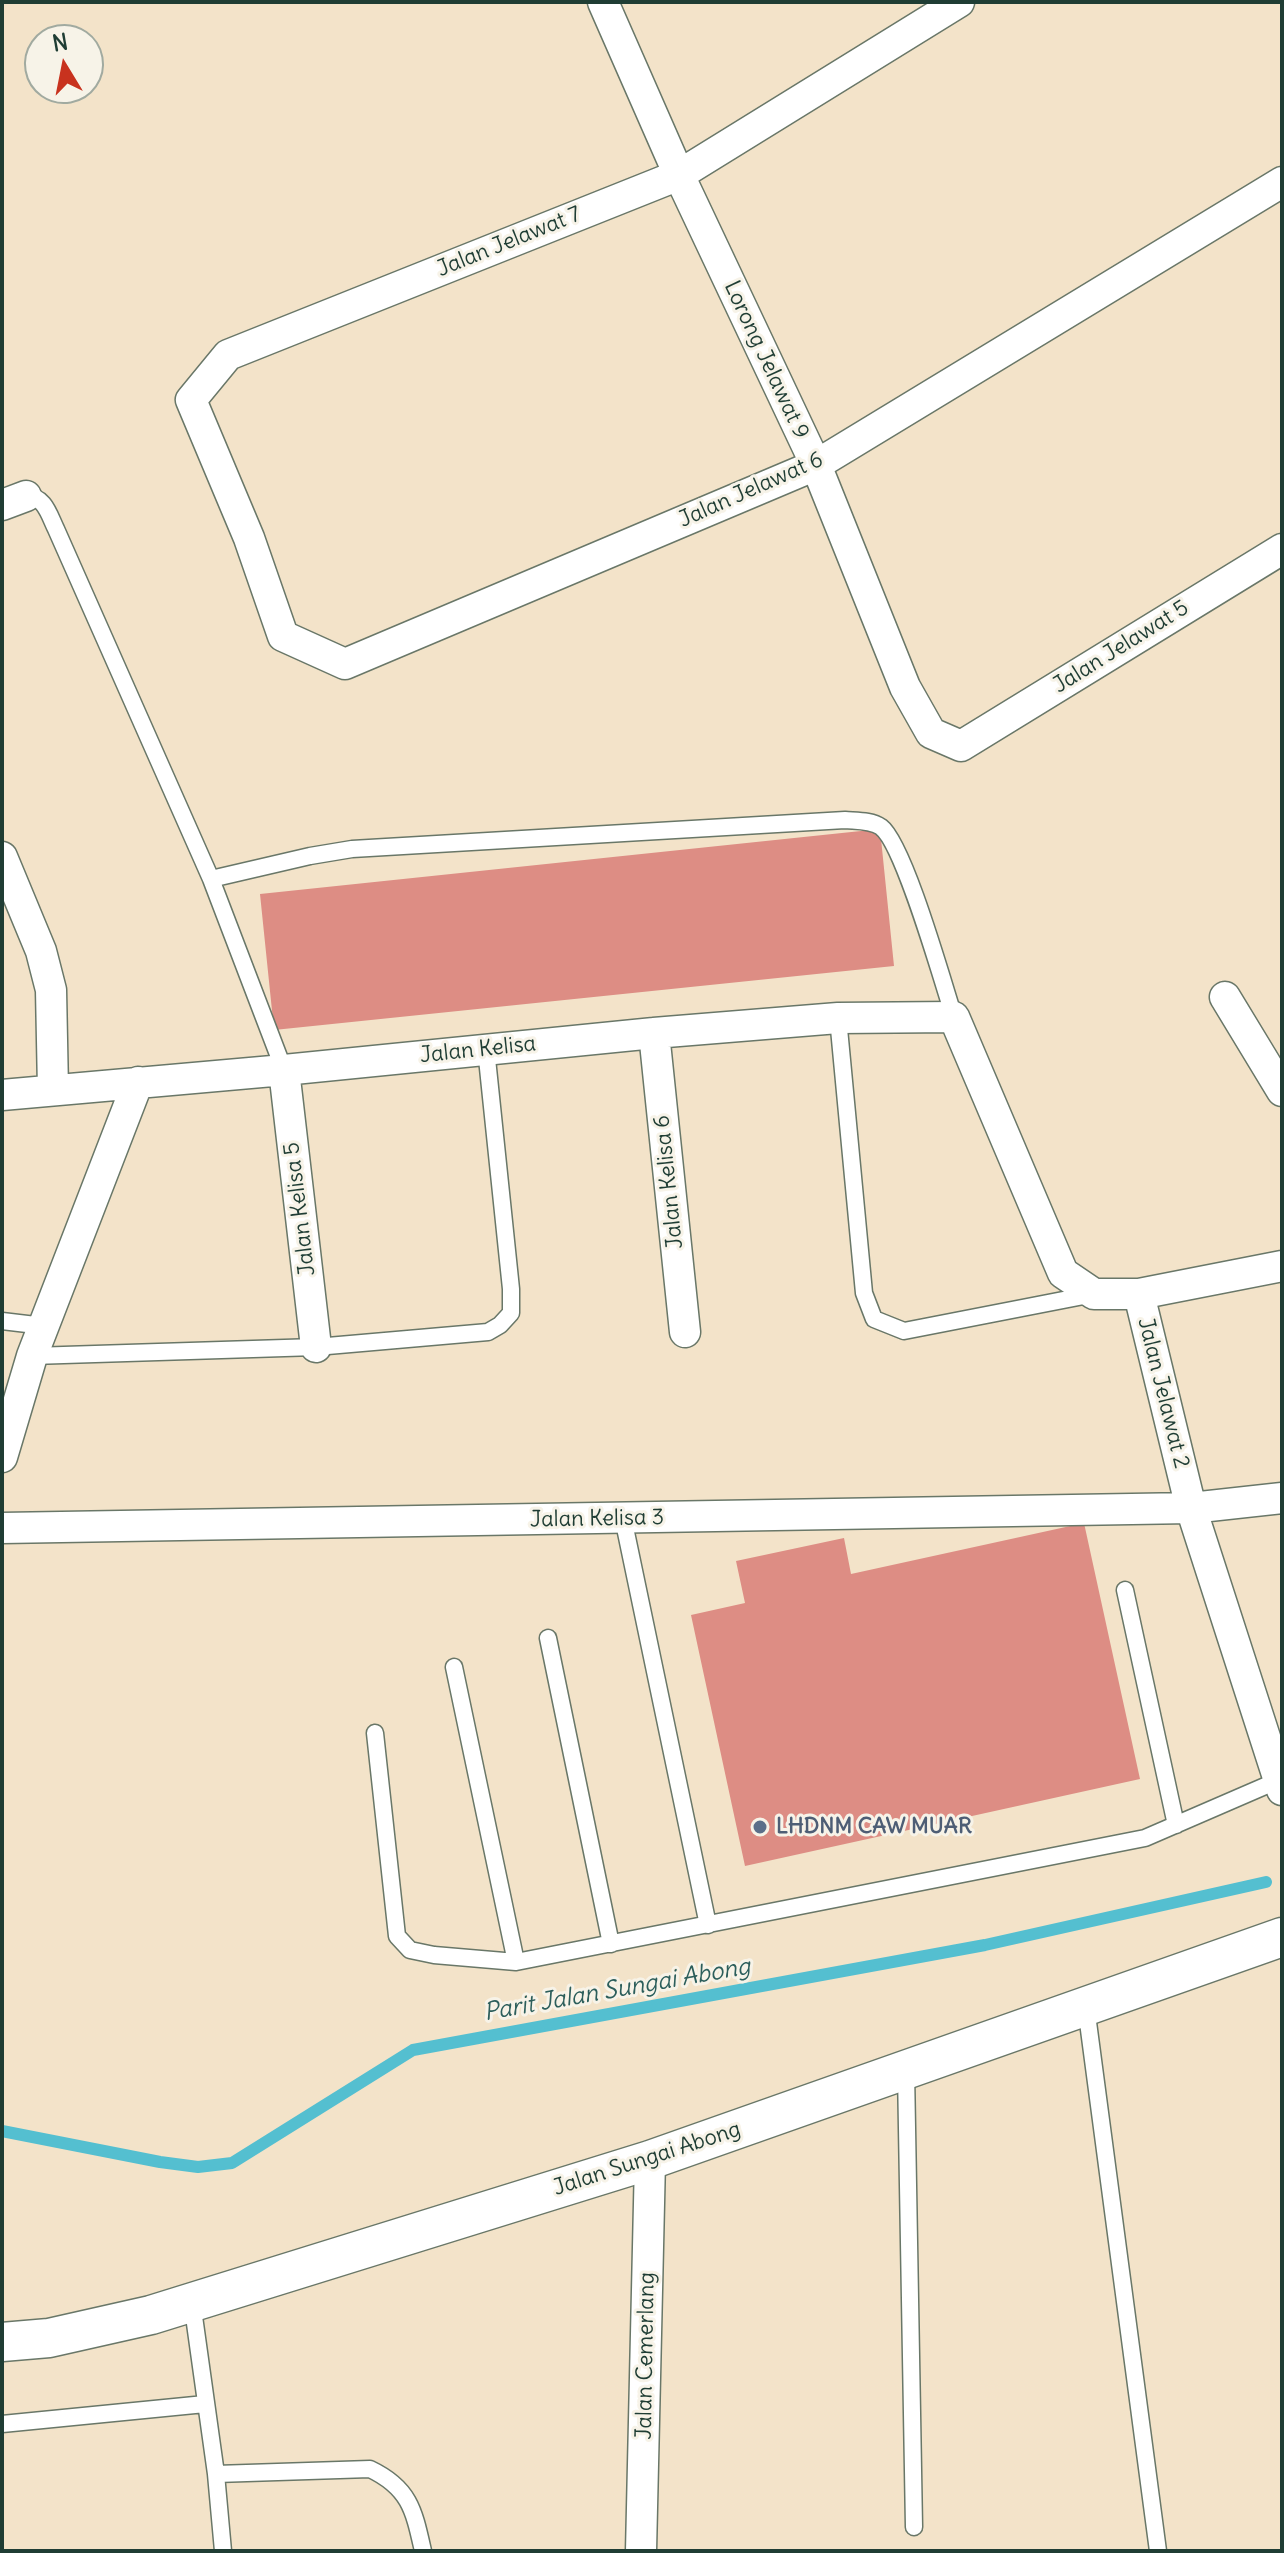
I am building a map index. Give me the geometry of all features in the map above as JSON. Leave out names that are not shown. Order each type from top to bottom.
[{"type":"street","name":"Lorong Jelawat 9","points":[[603,2],[679,175],[816,465],[905,687],[931,733],[961,746]]},
{"type":"street","name":"Jalan Jelawat 7","points":[[249,538],[191,400],[228,355],[679,175],[959,2]]},
{"type":"street","name":"Jalan Jelawat 6","points":[[249,538],[283,636],[345,664],[816,465],[1282,182]]},
{"type":"street","name":"Jalan Jelawat 5","points":[[961,746],[1282,549]]},
{"type":"street","points":[[2,857],[41,951],[51,990],[53,1090]]},
{"type":"street","points":[[1225,997],[1282,1091]]},
{"type":"street","points":[[954,1017],[1063,1273],[1094,1294]]},
{"type":"street","name":"Jalan Kelisa","points":[[2,1095],[654,1033],[838,1018],[954,1017]]},
{"type":"street","name":"Jalan Kelisa 6","points":[[654,1033],[685,1332]]},
{"type":"street","name":"Jalan Kelisa 5","points":[[284,1070],[316,1347]]},
{"type":"street","points":[[2,1457],[32,1356],[138,1082]]},
{"type":"street","points":[[1139,1294],[1282,1266]]},
{"type":"street","name":"Jalan Jelawat 2","points":[[1094,1294],[1139,1294],[1191,1508],[1280,1785]]},
{"type":"street","name":"Jalan Kelisa 3","points":[[2,1528],[1191,1508],[1282,1498]]},
{"type":"street","name":"Jalan Sungai Abong","points":[[2,2342],[49,2338],[151,2315],[650,2160],[1282,1937]]},
{"type":"street","name":"Jalan Cemerlang","points":[[641,2551],[650,2160]]},
{"type":"lane","points":[[14,500],[32,495],[43,502],[211,879],[284,1070]]},
{"type":"lane","points":[[211,879],[352,849],[869,821],[882,828],[900,853],[954,1017]]},
{"type":"lane","points":[[838,1018],[864,1293],[874,1319],[904,1331],[1094,1294]]},
{"type":"lane","points":[[32,1356],[316,1347],[488,1332],[500,1325],[511,1313],[511,1289],[486,1049]]},
{"type":"lane","points":[[2,1321],[44,1326]]},
{"type":"lane","points":[[623,1518],[708,1925]]},
{"type":"lane","points":[[1125,1590],[1176,1825]]},
{"type":"lane","points":[[548,1638],[611,1944]]},
{"type":"lane","points":[[454,1667],[516,1962]]},
{"type":"lane","points":[[375,1733],[397,1936],[410,1950],[516,1962],[1145,1838],[1280,1785]]},
{"type":"lane","points":[[1086,2007],[1158,2551]]},
{"type":"lane","points":[[906,2069],[914,2527]]},
{"type":"lane","points":[[192,2302],[216,2474],[223,2551]]},
{"type":"lane","points":[[2,2424],[205,2404]]},
{"type":"lane","points":[[216,2474],[370,2469],[404,2492],[414,2514],[423,2551]]},
{"type":"building","points":[[880,829],[894,966],[274,1030],[260,894]]},
{"type":"building","points":[[1084,1523],[1140,1779],[745,1866],[691,1615],[745,1603],[736,1561],[844,1538],[851,1574]]},
{"type":"waterway","name":"Parit Jalan Sungai Abong","points":[[2,2131],[160,2162],[198,2167],[232,2163],[413,2050],[985,1945],[1266,1882]]},
{"type":"place","name":"LHDNM CAW MUAR","points":[[760,1827]]}]
